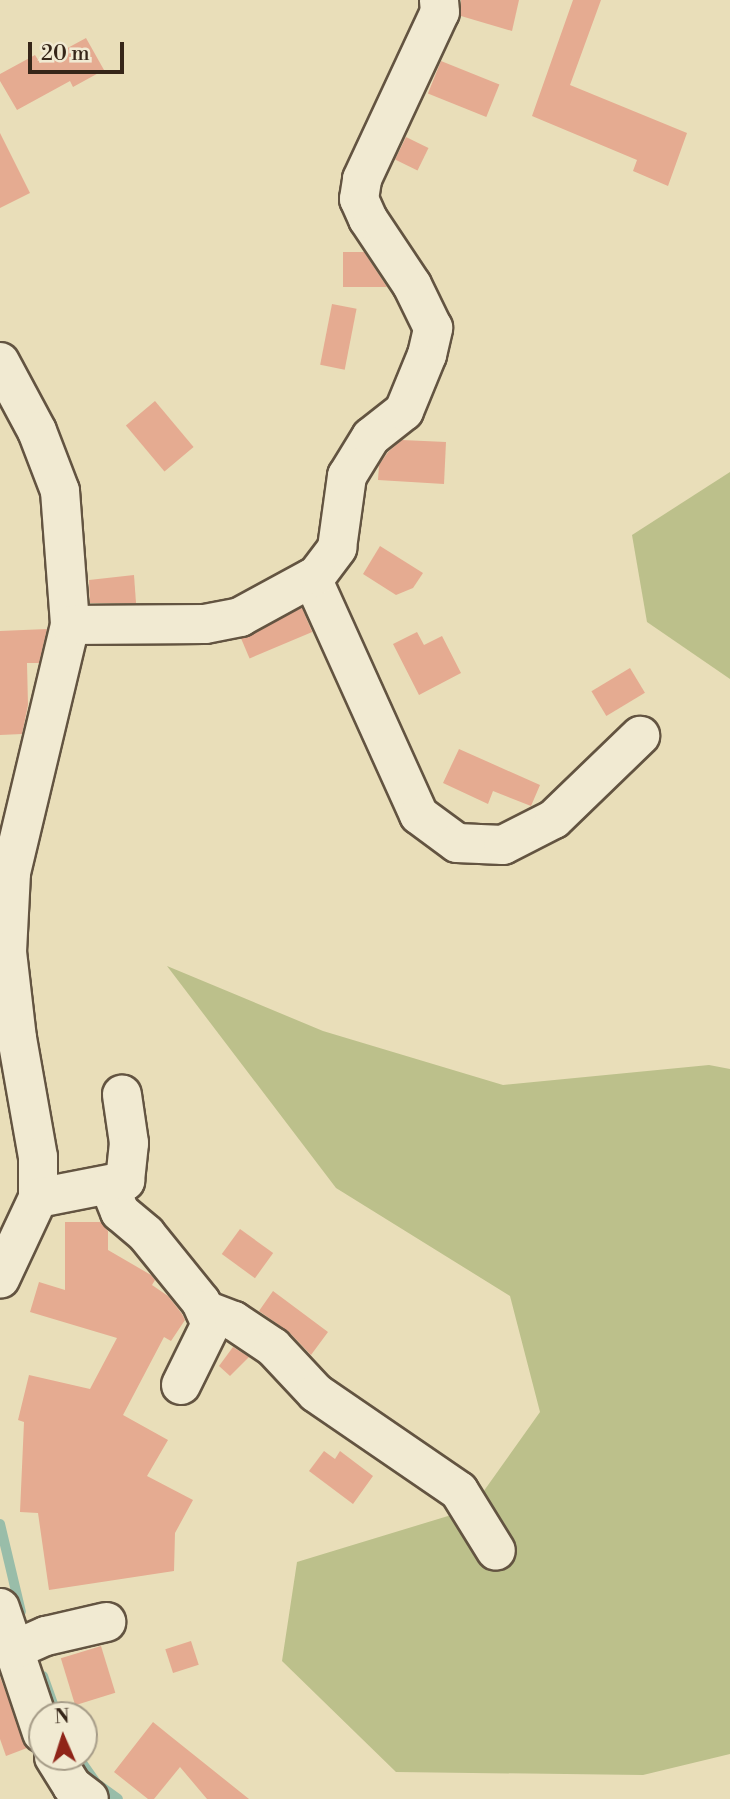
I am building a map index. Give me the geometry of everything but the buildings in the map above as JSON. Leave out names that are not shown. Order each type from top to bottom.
[{"type":"street","points":[[71,625],[205,624],[240,617],[312,578],[337,548],[347,476],[371,437],[404,411],[427,355],[433,328],[412,285],[368,219],[359,199],[362,179],[440,12],[439,0]]},
{"type":"street","points":[[0,362],[37,431],[60,491],[71,625],[11,873],[7,952],[17,1038],[38,1157],[38,1198],[0,1279]]},
{"type":"street","points":[[312,578],[419,815],[457,843],[503,845],[554,819],[640,736]]},
{"type":"street","points":[[38,1198],[125,1181],[129,1143],[122,1095]]},
{"type":"street","points":[[109,1185],[120,1212],[146,1234],[205,1310],[211,1324],[181,1385]]},
{"type":"street","points":[[205,1310],[234,1321],[273,1347],[316,1393],[459,1491],[496,1551]]},
{"type":"street","points":[[0,1608],[27,1644],[37,1701]]},
{"type":"street","points":[[27,1644],[106,1622]]},
{"type":"street","points":[[63,1771],[72,1786],[89,1799]]},
{"type":"green space","points":[[730,472],[730,679],[647,622],[632,535]]},
{"type":"green space","points":[[167,966],[323,1031],[503,1085],[709,1065],[730,1069],[730,1754],[643,1775],[396,1772],[282,1661],[297,1562],[471,1509],[540,1412],[510,1296],[336,1188]]},
{"type":"waterway","points":[[0,1524],[21,1612]]},
{"type":"waterway","points":[[43,1676],[52,1701]]},
{"type":"waterway","points":[[88,1771],[96,1783],[118,1799]]}]
